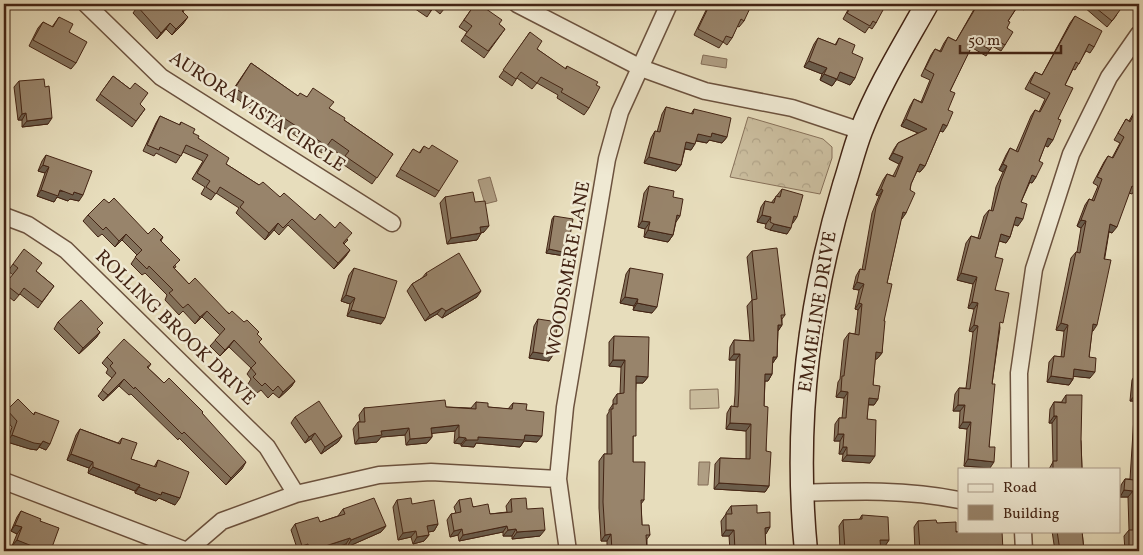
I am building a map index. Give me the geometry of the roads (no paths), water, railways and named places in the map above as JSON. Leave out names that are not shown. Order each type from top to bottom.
[{"type":"street","name":"AURORA VISTA CIRCLE","points":[[86,4],[161,77],[392,223]]},
{"type":"street","points":[[517,4],[641,68],[705,91],[792,108],[861,131]]},
{"type":"street","name":"WOODSMERE LANE","points":[[568,551],[558,479],[565,407],[607,159],[620,112],[669,4]]},
{"type":"street","name":"EMMELINE DRIVE","points":[[806,551],[800,493],[804,386],[823,260],[861,131],[894,62],[927,4]]},
{"type":"street","points":[[1020,468],[1020,373],[1034,270],[1071,154],[1109,77],[1139,34]]},
{"type":"street","name":"ROLLING BROOK DRIVE","points":[[4,216],[28,224],[66,250],[267,447],[296,494]]},
{"type":"street","points":[[4,481],[187,551],[222,521],[296,494],[379,475],[432,472],[558,479]]},
{"type":"street","points":[[800,493],[897,491],[958,500]]},
{"type":"street","points":[[1023,532],[1024,551]]}]
